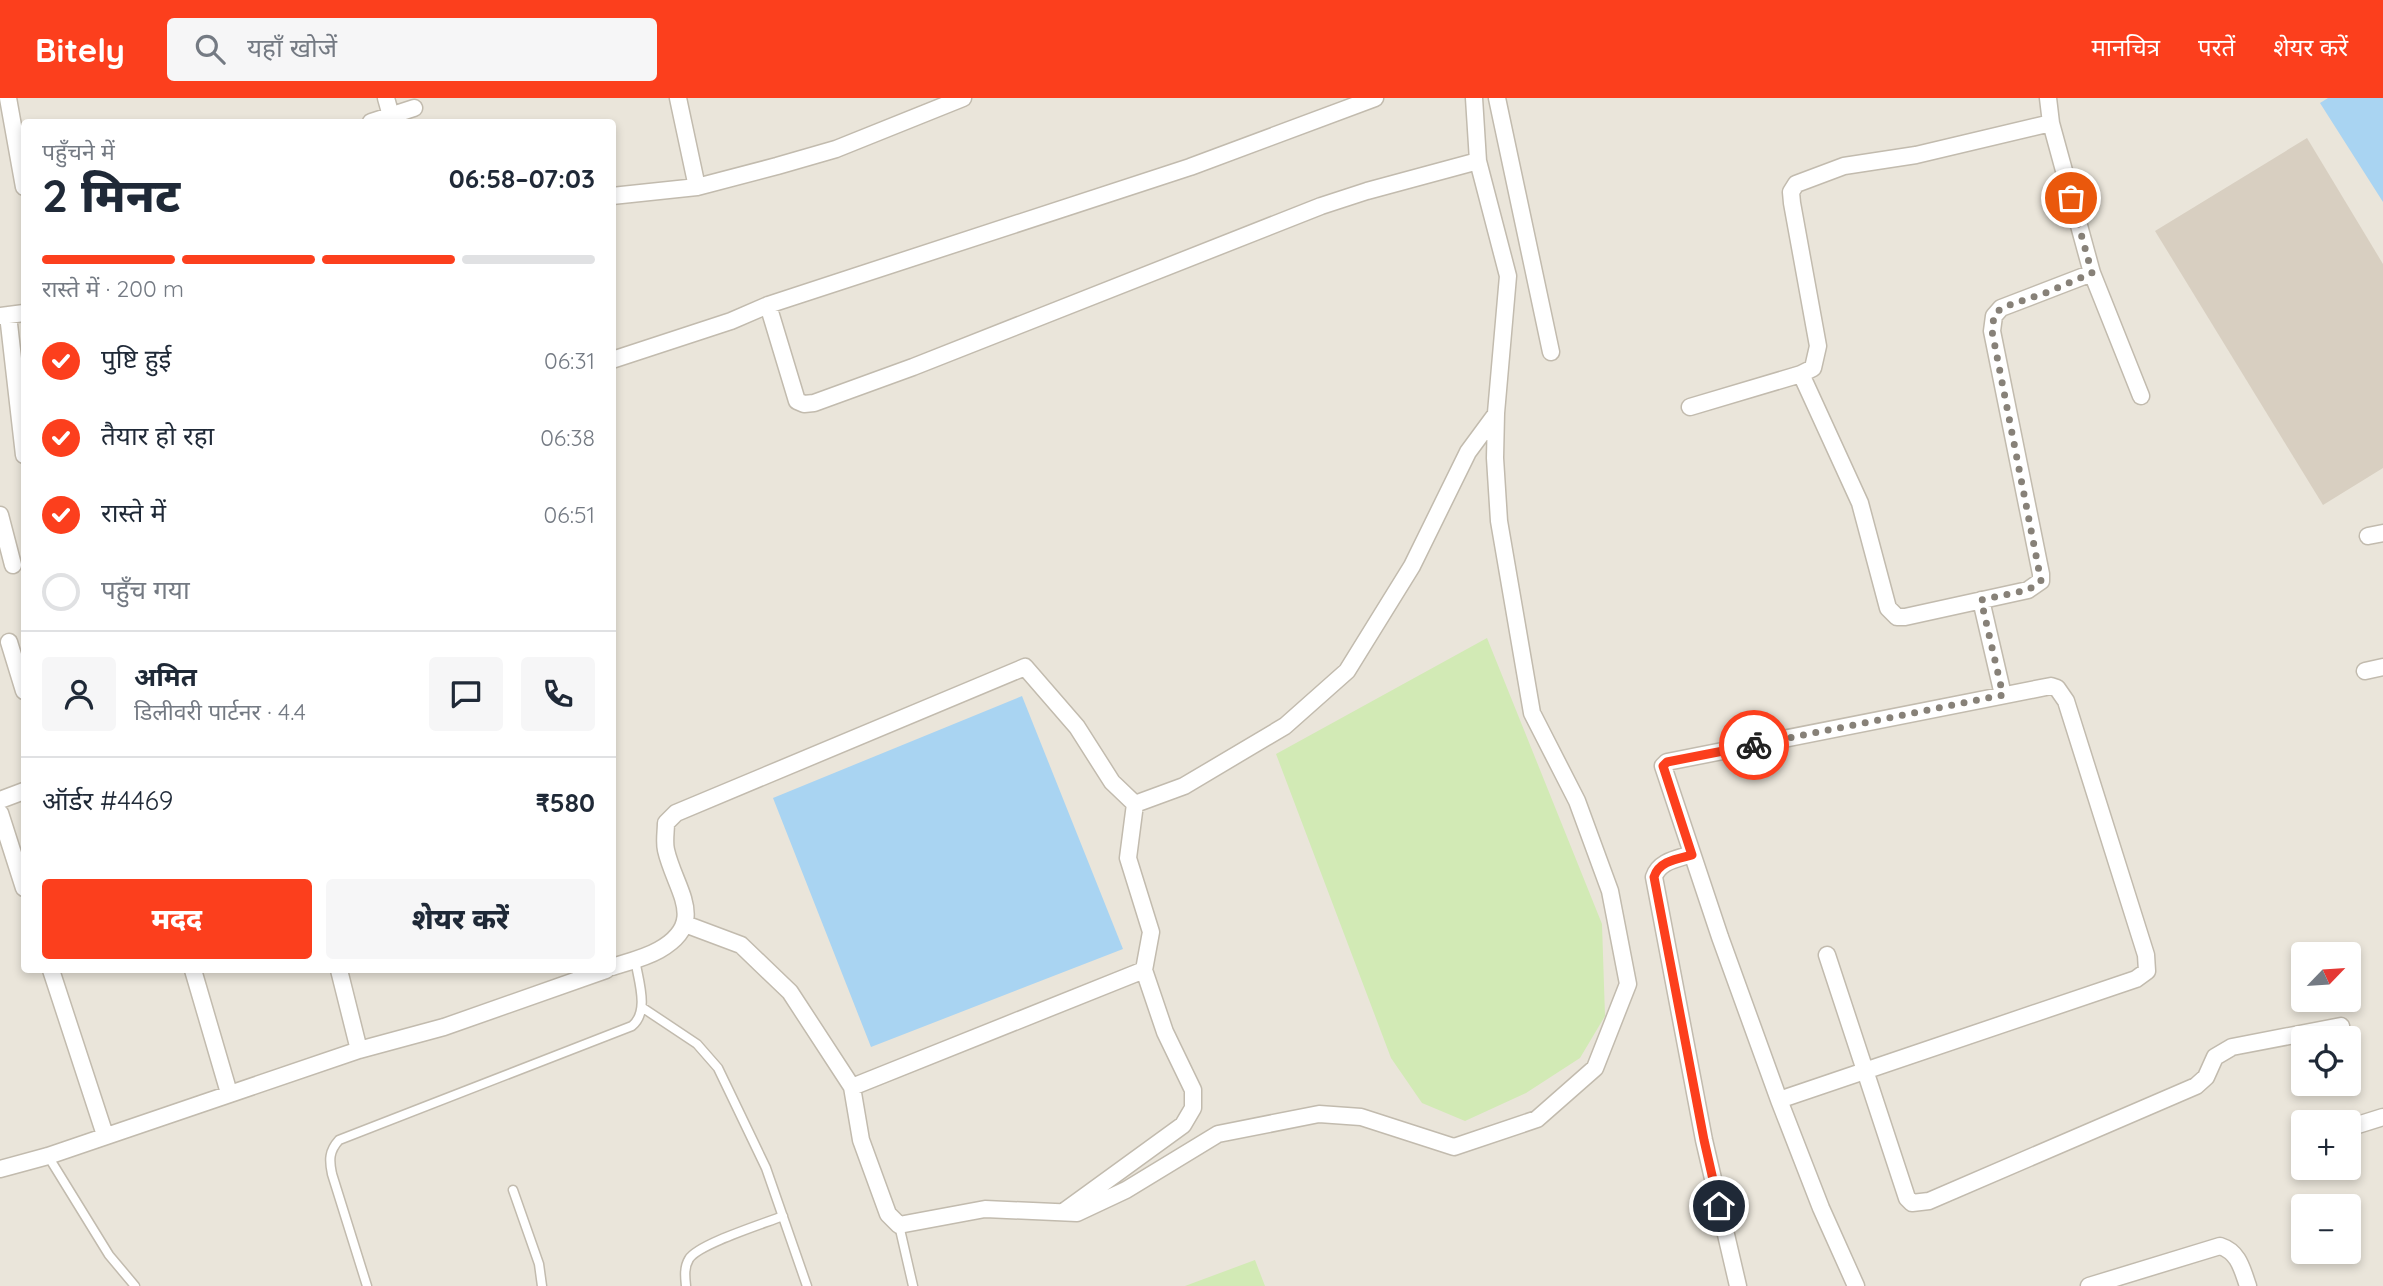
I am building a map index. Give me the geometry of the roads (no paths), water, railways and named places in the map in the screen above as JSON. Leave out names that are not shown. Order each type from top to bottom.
[{"type":"street","points":[[8,98],[21,170]]},
{"type":"street","points":[[386,98],[391,116]]},
{"type":"street","points":[[678,98],[697,187]]},
{"type":"street","points":[[616,196],[697,187],[836,149],[963,98]]},
{"type":"street","points":[[616,359],[731,321],[768,305],[1190,167],[1375,98]]},
{"type":"street","points":[[685,924],[741,945],[790,992],[852,1087],[861,1140],[888,1214],[899,1225],[985,1209],[1077,1213],[1126,1190],[1218,1134],[1318,1114],[1361,1116],[1454,1147],[1537,1119],[1595,1068],[1628,984],[1610,891],[1577,801],[1532,713],[1499,521],[1495,458],[1496,413],[1508,276],[1478,161],[1474,98]]},
{"type":"street","points":[[1497,98],[1551,352]]},
{"type":"street","points":[[2048,98],[2051,123],[2092,273],[2141,396]]},
{"type":"street","points":[[381,119],[417,110]]},
{"type":"street","points":[[1690,407],[1813,368],[1818,346],[1792,203],[1791,192],[1796,184],[1844,166],[1916,155],[2051,123]]},
{"type":"street","points":[[768,305],[797,401],[804,404],[814,403],[913,367],[1321,206],[1478,161]]},
{"type":"street","points":[[1801,374],[1860,503],[1888,608],[1893,614],[1905,617],[2028,590],[2041,581],[1992,331],[1994,316],[2001,308],[2092,273]]},
{"type":"street","points":[[4,315],[21,433]]},
{"type":"street","points":[[1135,804],[1184,786],[1284,726],[1347,671],[1412,566],[1468,452],[1496,413]]},
{"type":"street","points":[[0,515],[13,565]]},
{"type":"street","points":[[1981,600],[2003,695]]},
{"type":"street","points":[[9,642],[21,681]]},
{"type":"street","points":[[616,966],[657,952],[675,940],[685,924],[684,900],[666,848],[666,822],[676,813],[1025,667],[1077,727],[1112,782],[1135,804]]},
{"type":"street","points":[[2365,671],[2383,667]]},
{"type":"street","points":[[1779,1100],[2136,979],[2147,971],[2148,962],[2063,694],[2057,688],[2051,686],[2003,695],[1667,762],[1663,766],[1779,1100],[1821,1208],[1856,1286]]},
{"type":"street","points":[[0,800],[21,792]]},
{"type":"street","points":[[1063,1213],[1183,1125],[1193,1108],[1193,1090],[1165,1031],[1144,970],[1152,932],[1128,858],[1135,804]]},
{"type":"street","points":[[0,813],[21,879]]},
{"type":"street","points":[[1692,855],[1664,863],[1657,869],[1654,877],[1704,1140],[1738,1286]]},
{"type":"street","points":[[1827,956],[1907,1198],[1912,1203],[1918,1204],[2196,1086],[2206,1077],[2215,1057],[2232,1047],[2291,1036]]},
{"type":"street","points":[[852,1087],[1144,970]]},
{"type":"street","points":[[52,973],[105,1135]]},
{"type":"street","points":[[194,973],[229,1093]]},
{"type":"street","points":[[340,973],[359,1050]]},
{"type":"street","points":[[0,1169],[48,1156],[359,1050],[444,1027],[597,973]]},
{"type":"street","points":[[2361,1124],[2383,1117]]},
{"type":"street","points":[[2089,1286],[2127,1280],[2220,1246],[2231,1249],[2240,1261],[2248,1286]]},
{"type":"lane","points":[[367,1286],[329,1160],[332,1148],[339,1139],[618,1033],[639,1021],[643,1008],[635,959]]},
{"type":"lane","points":[[643,1008],[697,1044],[718,1068],[766,1168],[807,1286]]},
{"type":"lane","points":[[48,1156],[109,1255],[135,1286]]},
{"type":"lane","points":[[513,1190],[539,1265],[542,1286]]},
{"type":"lane","points":[[686,1286],[684,1272],[689,1259],[700,1249],[783,1216]]},
{"type":"lane","points":[[899,1225],[913,1286]]},
{"type":"water","points":[[2328,98],[2383,98],[2383,202],[2320,103]]},
{"type":"water","points":[[1022,696],[1123,949],[871,1047],[773,798]]}]
